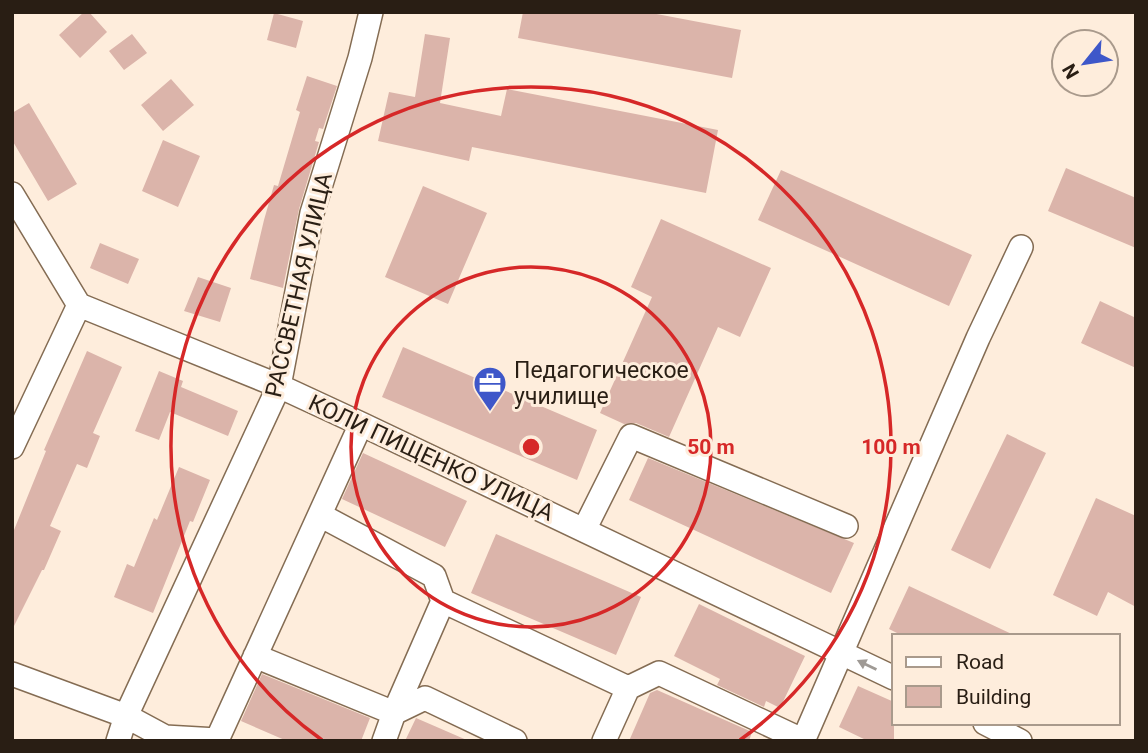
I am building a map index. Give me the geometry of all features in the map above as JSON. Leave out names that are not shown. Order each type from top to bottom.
[{"type":"street","name":"РАССВЕТНАЯ УЛИЦА","points":[[118,741],[126,716],[279,386],[313,213],[360,58],[371,12]]},
{"type":"street","points":[[12,194],[79,305],[12,447]]},
{"type":"street","points":[[604,741],[628,688],[659,673],[803,740],[978,338],[1021,247]]},
{"type":"street","name":"КОЛИ ПИЩЕНКО УЛИЦА","points":[[79,305],[279,386],[892,677]]},
{"type":"street","points":[[12,674],[126,716],[165,737],[217,740],[361,424]]},
{"type":"street","points":[[584,530],[631,436],[846,526]]},
{"type":"street","points":[[320,515],[434,576],[443,601],[384,741]]},
{"type":"street","points":[[443,601],[628,688]]},
{"type":"street","points":[[255,656],[394,713],[425,698],[515,741]]},
{"type":"street","points":[[989,725],[1020,741]]},
{"type":"building","points":[[84,12],[89,12],[107,32],[80,58],[59,35]]},
{"type":"building","points":[[523,12],[646,12],[741,30],[732,78],[518,38]]},
{"type":"building","points":[[274,13],[303,21],[296,48],[267,40]]},
{"type":"building","points":[[132,34],[147,53],[124,70],[109,51]]},
{"type":"building","points":[[425,34],[450,38],[440,103],[501,116],[507,89],[718,130],[706,193],[472,147],[469,161],[378,141],[389,92],[415,97]]},
{"type":"building","points":[[307,76],[337,86],[323,129],[319,128],[315,141],[319,142],[299,209],[283,288],[250,279],[274,185],[278,186],[300,112],[296,110]]},
{"type":"building","points":[[171,79],[194,105],[163,131],[141,105]]},
{"type":"building","points":[[29,103],[77,184],[48,201],[12,140],[12,113]]},
{"type":"building","points":[[163,140],[200,156],[178,207],[142,191]]},
{"type":"building","points":[[1066,168],[1136,198],[1136,248],[1048,211]]},
{"type":"building","points":[[781,170],[972,255],[949,306],[758,220]]},
{"type":"building","points":[[423,186],[487,213],[448,304],[385,277]]},
{"type":"building","points":[[661,219],[771,268],[740,337],[718,327],[669,437],[636,423],[624,424],[600,413],[652,297],[631,287]]},
{"type":"building","points":[[100,243],[139,259],[128,284],[90,268]]},
{"type":"building","points":[[198,277],[231,288],[220,322],[184,311]]},
{"type":"building","points":[[1100,301],[1136,318],[1136,368],[1081,343]]},
{"type":"building","name":"Педагогическое училище","points":[[403,347],[597,430],[577,480],[382,397]]},
{"type":"building","points":[[87,351],[122,367],[93,433],[100,436],[87,468],[77,464],[50,526],[61,531],[12,630],[12,535],[46,451],[44,450]]},
{"type":"building","points":[[159,371],[183,381],[181,387],[238,411],[228,436],[170,412],[159,440],[135,431]]},
{"type":"building","points":[[1007,434],[1046,453],[990,569],[951,550]]},
{"type":"building","points":[[363,453],[467,501],[445,547],[342,499]]},
{"type":"building","points":[[648,458],[854,543],[831,593],[629,500]]},
{"type":"building","points":[[179,467],[210,480],[193,522],[190,521],[153,613],[114,597],[127,564],[134,567]]},
{"type":"building","points":[[1096,498],[1136,516],[1136,607],[1108,592],[1097,616],[1053,595]]},
{"type":"building","points":[[496,534],[641,597],[616,655],[471,593]]},
{"type":"building","points":[[909,586],[1012,634],[899,634],[889,629]]},
{"type":"building","points":[[699,604],[805,656],[780,708],[766,701],[764,707],[717,685],[720,679],[674,656]]},
{"type":"building","points":[[262,674],[370,718],[361,741],[287,741],[241,721]]},
{"type":"building","points":[[858,686],[892,701],[894,741],[868,741],[839,727]]},
{"type":"building","points":[[657,690],[752,732],[749,741],[629,741],[650,693]]},
{"type":"building","points":[[416,718],[469,741],[405,741]]},
{"type":"place","name":"Педагогическое училище","points":[[490,413]]}]
